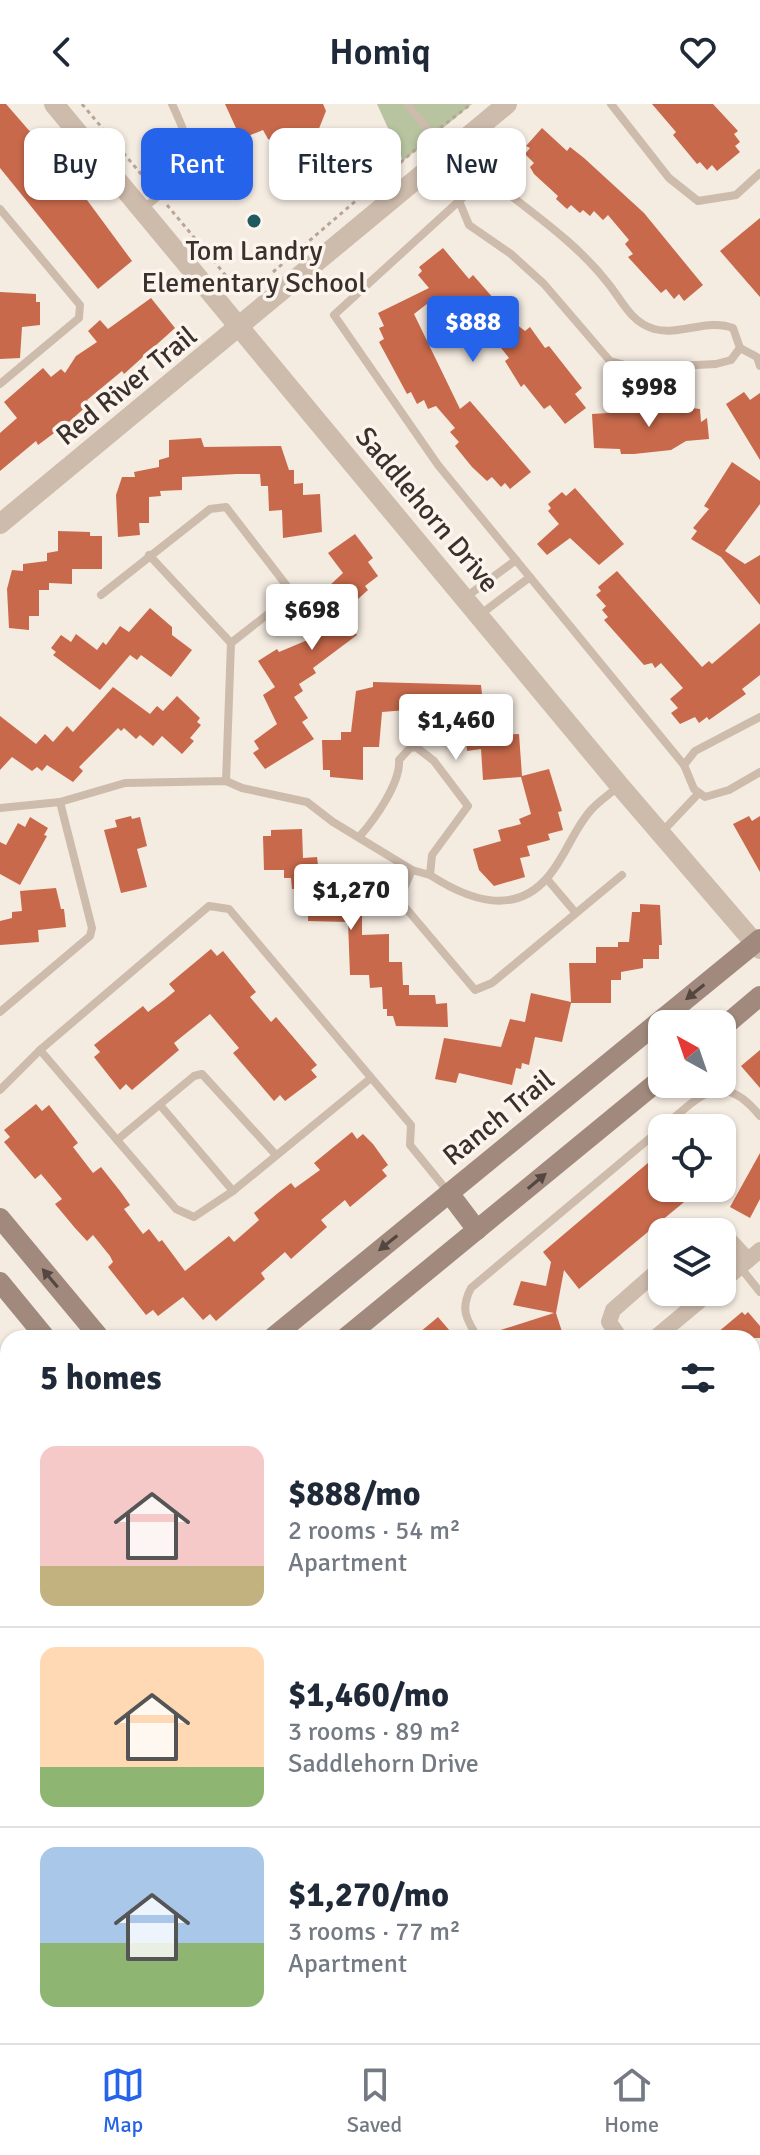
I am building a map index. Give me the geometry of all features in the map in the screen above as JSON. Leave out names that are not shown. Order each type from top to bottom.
[{"type":"main road","name":"Ranch Trail","points":[[282,1330],[758,944]]},
{"type":"main road","points":[[736,1016],[760,996]]},
{"type":"main road","points":[[355,1330],[648,1090]]},
{"type":"main road","points":[[449,1193],[477,1230]]},
{"type":"main road","points":[[0,1218],[93,1330]]},
{"type":"main road","points":[[0,1282],[39,1330]]},
{"type":"street","name":"Saddlehorn Drive","points":[[54,104],[620,786],[758,944]]},
{"type":"street","name":"Red River Trail","points":[[479,128],[507,104]]},
{"type":"street","name":"Red River Trail","points":[[0,524],[417,180]]},
{"type":"street","points":[[614,1330],[609,1322],[613,1310],[648,1279]]},
{"type":"street","points":[[665,1330],[693,1306]]},
{"type":"lane","points":[[172,104],[181,128]]},
{"type":"lane","points":[[407,104],[425,128]]},
{"type":"lane","points":[[611,104],[669,178],[698,201],[736,195],[760,173]]},
{"type":"lane","points":[[142,209],[152,200]]},
{"type":"lane","points":[[516,200],[567,240],[607,282],[637,321],[657,330],[721,323],[733,328],[740,348],[757,357],[760,366]]},
{"type":"lane","points":[[698,794],[684,765],[438,465],[334,315],[459,201],[469,225],[500,246],[544,284],[610,361],[637,368],[716,364],[731,360],[740,348]]},
{"type":"lane","points":[[0,209],[80,305],[79,318],[0,384]]},
{"type":"lane","points":[[101,595],[210,509],[226,507],[290,590],[282,603],[231,643]]},
{"type":"lane","points":[[149,555],[231,643],[226,781]]},
{"type":"lane","points":[[466,597],[516,560]]},
{"type":"lane","points":[[480,615],[530,577]]},
{"type":"lane","points":[[684,765],[695,751],[760,717]]},
{"type":"lane","points":[[360,836],[371,823],[400,770],[399,760],[410,748],[416,747],[434,761],[465,797],[468,806],[432,855],[430,875]]},
{"type":"lane","points":[[698,794],[714,796],[760,772]]},
{"type":"lane","points":[[0,808],[60,802],[125,783],[226,781],[242,788],[307,802],[333,822],[412,870],[430,875],[480,901],[516,897],[547,879],[592,809],[620,786]]},
{"type":"lane","points":[[661,833],[698,794]]},
{"type":"lane","points":[[0,1012],[90,936],[92,928],[60,802]]},
{"type":"lane","points":[[412,870],[399,900],[475,990],[492,983],[622,875]]},
{"type":"lane","points":[[547,879],[575,912]]},
{"type":"lane","points":[[0,1090],[40,1050],[209,906],[229,909],[411,1125],[410,1145],[449,1193]]},
{"type":"lane","points":[[40,1050],[185,1216],[204,1214],[371,1078]]},
{"type":"lane","points":[[117,1140],[194,1076],[202,1074],[276,1155]]},
{"type":"lane","points":[[678,1114],[698,1096],[716,1089],[732,1091],[760,1116]]},
{"type":"lane","points":[[160,1105],[233,1191]]},
{"type":"lane","points":[[473,1330],[463,1314],[463,1302],[471,1288],[648,1140]]},
{"type":"lane","points":[[749,1259],[760,1292]]},
{"type":"path","points":[[82,104],[141,175]]},
{"type":"path","points":[[441,128],[471,104]]},
{"type":"path","points":[[271,273],[417,148]]},
{"type":"path","points":[[162,200],[237,289],[247,291],[259,284]]},
{"type":"green space","points":[[377,104],[472,104],[443,128],[417,128],[417,149],[403,161],[401,128],[388,128]]},
{"type":"building","points":[[0,104],[6,104],[27,128],[24,128],[24,198],[0,168]]},
{"type":"building","points":[[225,104],[323,104],[326,111],[319,128],[269,128],[269,139],[263,130],[253,134],[253,128],[236,128]]},
{"type":"building","points":[[652,104],[713,104],[738,131],[734,134],[740,142],[735,146],[740,152],[717,171],[712,165],[707,170],[700,162],[697,164]]},
{"type":"building","points":[[542,128],[567,151],[570,147],[644,213],[703,285],[684,301],[679,294],[674,299],[666,289],[661,293],[628,257],[633,254],[625,244],[629,240],[608,215],[603,220],[594,211],[590,216],[583,210],[580,213],[571,205],[567,209],[556,199],[558,196],[530,167],[534,163],[526,155],[530,148],[526,146]]},
{"type":"building","points":[[26,200],[87,200],[132,261],[98,289]]},
{"type":"building","points":[[760,218],[760,297],[720,251]]},
{"type":"building","points":[[443,248],[469,279],[473,275],[516,324],[525,331],[530,327],[545,348],[549,346],[582,388],[575,394],[586,408],[565,424],[550,405],[544,409],[524,384],[521,387],[505,361],[509,358],[486,329],[472,341],[467,339],[432,300],[414,314],[460,409],[470,401],[531,472],[510,489],[505,483],[501,487],[492,477],[487,481],[472,467],[455,446],[459,442],[450,432],[455,428],[436,406],[428,409],[424,400],[417,404],[411,392],[407,394],[379,342],[384,339],[379,328],[384,326],[378,313],[429,288],[418,275],[422,271],[419,267]]},
{"type":"building","points":[[0,292],[36,294],[36,302],[40,302],[40,325],[22,327],[20,358],[0,359]]},
{"type":"building","points":[[151,298],[175,328],[124,374],[122,371],[87,400],[90,403],[69,422],[38,445],[36,441],[0,471],[0,433],[17,418],[4,402],[43,368],[51,377],[61,369],[65,373],[76,356],[97,342],[88,331],[100,320],[108,329]]},
{"type":"building","points":[[744,392],[750,400],[760,393],[760,460],[726,404]]},
{"type":"building","points":[[650,403],[700,409],[701,422],[707,418],[709,439],[686,441],[671,450],[634,454],[621,454],[620,449],[594,448],[592,414],[637,411],[637,405]]},
{"type":"building","points":[[201,438],[204,447],[281,446],[289,470],[294,470],[294,484],[303,483],[303,495],[320,494],[322,532],[283,538],[282,510],[269,511],[268,486],[261,486],[260,474],[237,474],[182,477],[182,490],[160,491],[161,496],[149,497],[149,523],[139,523],[140,535],[118,537],[116,495],[122,477],[135,477],[134,472],[159,467],[159,460],[169,457],[169,440]]},
{"type":"building","points":[[732,462],[760,481],[760,504],[725,551],[745,564],[760,555],[760,605],[721,557],[691,539],[697,531],[693,528],[709,509],[704,506]]},
{"type":"building","points":[[575,488],[624,544],[599,565],[570,538],[547,555],[537,544],[559,524],[548,511],[551,508],[548,504],[562,492],[566,496]]},
{"type":"building","points":[[58,531],[90,532],[90,536],[102,536],[102,569],[72,569],[72,584],[49,583],[49,590],[39,590],[39,616],[29,616],[29,630],[9,628],[7,589],[12,570],[23,571],[23,564],[47,561],[47,553],[58,551]]},
{"type":"building","points":[[355,534],[373,558],[368,562],[378,576],[365,586],[368,590],[349,607],[355,615],[347,621],[357,635],[313,668],[316,673],[299,684],[303,691],[294,697],[308,718],[302,722],[314,739],[265,769],[253,753],[259,749],[254,741],[277,724],[263,695],[275,687],[258,661],[277,649],[279,652],[310,639],[300,626],[322,610],[314,600],[343,573],[328,553]]},
{"type":"building","points":[[617,571],[702,667],[709,661],[712,664],[760,623],[760,675],[742,689],[746,694],[709,720],[707,717],[699,723],[695,717],[680,724],[671,713],[678,708],[670,699],[683,688],[661,663],[655,668],[652,663],[644,665],[604,620],[608,617],[602,610],[606,606],[596,595],[601,591],[598,587]]},
{"type":"building","points":[[150,608],[172,627],[172,635],[192,650],[171,677],[141,655],[137,660],[130,655],[100,690],[53,655],[56,652],[51,648],[61,635],[71,642],[76,634],[97,650],[103,642],[106,645],[120,626],[129,632]]},
{"type":"building","points":[[373,682],[481,685],[483,703],[488,703],[490,727],[501,727],[501,735],[519,734],[522,776],[549,769],[562,811],[558,812],[563,830],[548,834],[550,840],[527,846],[530,856],[520,858],[525,877],[494,886],[479,870],[473,849],[501,841],[498,830],[521,824],[519,819],[531,814],[521,777],[483,780],[481,749],[467,751],[465,725],[458,713],[434,715],[432,708],[382,712],[379,747],[363,747],[363,780],[330,777],[330,770],[323,770],[322,740],[341,740],[341,732],[351,732],[356,691],[373,687]]},
{"type":"building","points":[[113,687],[150,714],[157,706],[163,711],[177,696],[200,718],[197,722],[201,725],[190,738],[194,741],[182,754],[162,736],[153,746],[140,735],[136,739],[124,728],[121,731],[118,728],[79,767],[83,771],[73,782],[47,765],[42,771],[37,767],[32,771],[12,757],[0,770],[0,716],[36,744],[45,734],[53,742],[67,726],[73,732]]},
{"type":"building","points":[[131,816],[132,819],[140,817],[147,846],[137,849],[147,887],[121,893],[104,830],[117,827],[115,820]]},
{"type":"building","points":[[749,816],[752,821],[760,816],[760,872],[733,824]]},
{"type":"building","points":[[30,817],[48,828],[44,835],[47,836],[20,885],[0,874],[0,842],[6,845],[18,823],[25,827]]},
{"type":"building","points":[[302,829],[303,858],[317,857],[321,889],[348,891],[348,897],[362,897],[362,935],[389,934],[389,962],[402,962],[403,985],[409,985],[409,995],[435,995],[436,1004],[447,1003],[448,1027],[396,1026],[393,1016],[387,1016],[387,1009],[383,1009],[382,987],[370,988],[369,975],[350,975],[348,922],[308,921],[308,916],[304,916],[304,903],[299,904],[298,889],[292,889],[291,878],[284,878],[284,870],[264,870],[263,836],[271,836],[271,830]]},
{"type":"building","points":[[56,888],[61,909],[64,909],[66,927],[38,930],[39,942],[0,945],[0,921],[12,918],[12,912],[22,911],[20,891]]},
{"type":"building","points":[[640,904],[660,905],[662,945],[659,945],[659,959],[643,959],[643,968],[621,972],[621,980],[611,980],[611,1003],[571,1003],[562,1042],[535,1037],[529,1065],[522,1063],[521,1069],[516,1068],[512,1085],[459,1073],[456,1083],[435,1079],[444,1038],[501,1047],[510,1019],[525,1022],[531,993],[571,1002],[569,963],[596,963],[596,947],[618,947],[618,942],[629,942],[632,912],[640,912]]},
{"type":"building","points":[[211,949],[217,956],[223,951],[256,992],[250,997],[271,1022],[276,1017],[317,1065],[311,1070],[317,1077],[285,1101],[280,1095],[274,1101],[233,1053],[239,1048],[210,1014],[174,1043],[179,1050],[132,1090],[126,1084],[120,1090],[94,1057],[100,1052],[94,1045],[143,1006],[148,1012],[175,991],[169,984]]},
{"type":"building","points":[[760,1050],[760,1088],[741,1066]]},
{"type":"building","points":[[36,1104],[42,1111],[49,1105],[78,1143],[73,1147],[93,1173],[101,1167],[130,1205],[124,1209],[143,1234],[149,1229],[159,1242],[162,1240],[185,1271],[229,1236],[234,1242],[259,1220],[254,1213],[291,1183],[295,1188],[320,1170],[314,1163],[352,1132],[357,1139],[363,1134],[373,1144],[388,1165],[382,1170],[387,1176],[350,1207],[345,1200],[321,1220],[327,1227],[291,1259],[285,1252],[261,1273],[265,1279],[216,1321],[210,1314],[203,1320],[183,1297],[158,1316],[153,1310],[146,1315],[108,1267],[113,1262],[93,1235],[87,1241],[55,1204],[62,1199],[41,1174],[35,1179],[4,1142],[10,1137],[4,1130]]},
{"type":"building","points":[[760,1153],[760,1199],[750,1218],[730,1207],[736,1202],[736,1196]]},
{"type":"building","points":[[648,1163],[648,1202],[684,1202],[665,1218],[648,1218],[648,1232],[579,1289],[564,1270],[556,1313],[561,1330],[501,1330],[554,1313],[513,1305],[521,1281],[546,1286],[551,1262],[543,1252]]},
{"type":"building","points":[[742,1312],[745,1315],[748,1312],[760,1326],[760,1330],[721,1330]]},
{"type":"building","points":[[438,1317],[449,1330],[423,1330]]},
{"type":"place","name":"Tom Landry Elementary School","points":[[254,221]]}]
